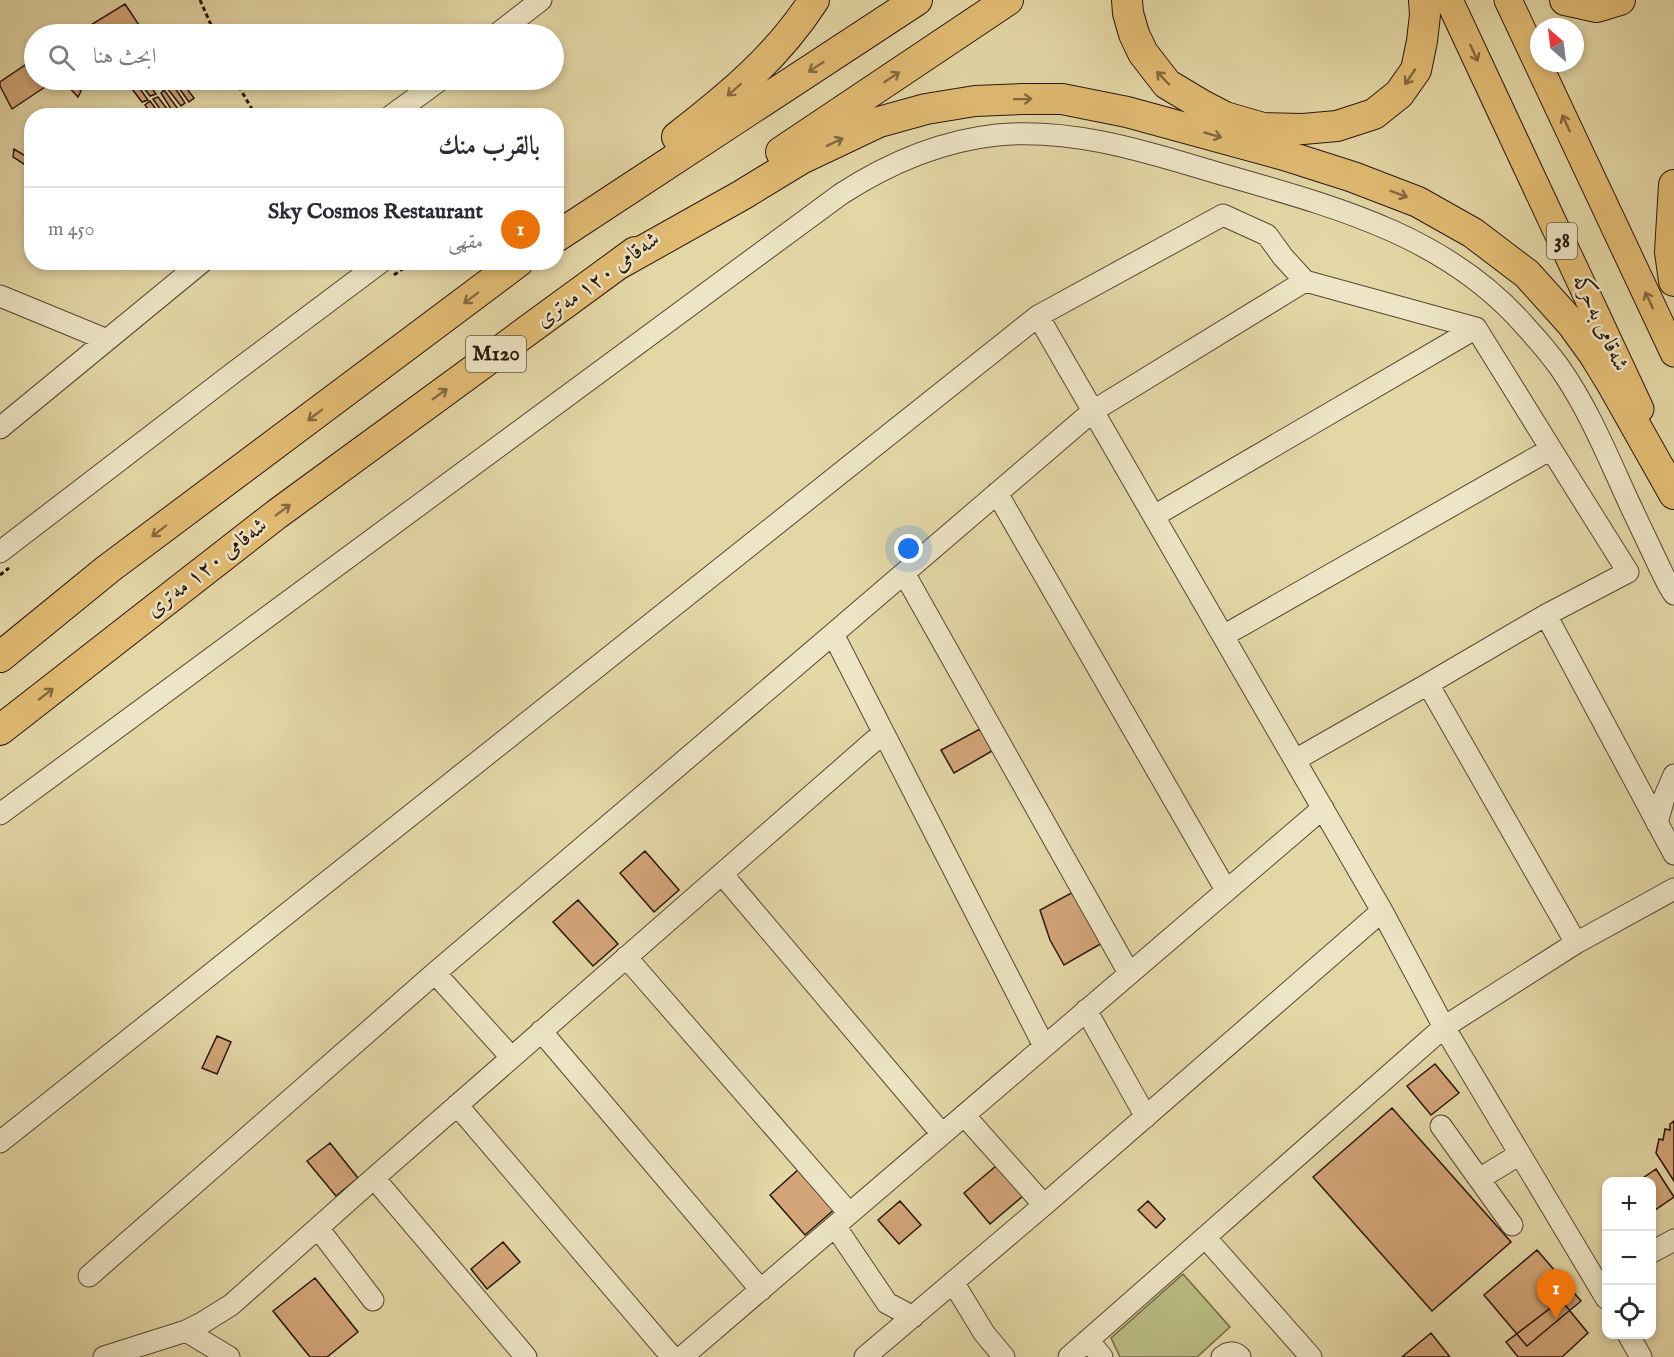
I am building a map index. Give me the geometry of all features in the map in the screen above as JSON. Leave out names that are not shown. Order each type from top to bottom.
[{"type":"highway","points":[[564,229],[699,120],[766,62],[801,20],[814,0]]},
{"type":"highway","points":[[564,230],[917,0]]},
{"type":"highway","name":"شەقامی ١٢٠ مەتری","points":[[0,730],[277,514],[619,264],[823,123],[1008,0]]},
{"type":"highway","points":[[1127,0],[1134,34],[1143,53],[1167,84],[1225,117],[1263,128],[1303,129],[1337,126],[1374,114],[1399,94],[1416,70],[1425,15],[1424,0]]},
{"type":"highway","points":[[1565,0],[1597,7],[1620,0]]},
{"type":"highway","points":[[619,264],[801,159],[879,122],[926,109],[975,101],[1023,99],[1062,99],[1127,112],[1284,155],[1353,177],[1419,202],[1473,233],[1527,274],[1572,324],[1608,376],[1674,494]]},
{"type":"highway","points":[[1674,185],[1670,252],[1674,281]]},
{"type":"highway","name":"M120","points":[[0,657],[108,569],[507,270]]},
{"type":"main road","name":"شەقامی بەحرکە","points":[[1449,0],[1674,482]]},
{"type":"main road","name":"38","points":[[1508,0],[1674,353]]},
{"type":"street","points":[[510,24],[541,0]]},
{"type":"street","points":[[402,108],[426,90]]},
{"type":"street","points":[[426,108],[430,90]]},
{"type":"street","points":[[0,814],[841,194],[874,174],[916,154],[944,145],[990,136],[1056,135],[1094,140],[1334,207],[1394,230],[1476,280],[1504,304],[1560,368],[1589,418],[1674,594]]},
{"type":"street","points":[[0,1142],[1038,316],[1223,215],[1267,235],[1305,281],[1476,328],[1628,572],[1546,615],[1295,760]]},
{"type":"street","points":[[0,428],[192,270]]},
{"type":"street","points":[[0,552],[370,270]]},
{"type":"street","points":[[88,1276],[435,973],[1093,411],[1305,281]]},
{"type":"street","points":[[0,296],[107,340]]},
{"type":"street","points":[[1038,316],[1382,911],[1444,1027],[1602,1285]]},
{"type":"street","points":[[1154,516],[1476,328]]},
{"type":"street","points":[[1223,636],[1551,449]]},
{"type":"street","points":[[997,493],[1226,890]]},
{"type":"street","points":[[904,573],[1129,974]]},
{"type":"street","points":[[1546,615],[1674,854]]},
{"type":"street","points":[[833,634],[1044,1046]]},
{"type":"street","points":[[1428,684],[1576,943]]},
{"type":"street","points":[[104,1357],[149,1350],[202,1323],[231,1305],[457,1104],[883,733]]},
{"type":"street","points":[[1657,823],[1674,775]]},
{"type":"street","points":[[682,1357],[1323,808]]},
{"type":"street","points":[[722,874],[942,1134]]},
{"type":"street","points":[[1069,1357],[1444,1027],[1576,943],[1674,889]]},
{"type":"street","points":[[865,1357],[1044,1205],[1382,911]]},
{"type":"street","points":[[626,957],[842,1220],[887,1303],[914,1317]]},
{"type":"street","points":[[435,973],[511,1057]]},
{"type":"street","points":[[1086,1010],[1146,1116]]},
{"type":"street","points":[[541,1031],[760,1290]]},
{"type":"street","points":[[457,1104],[672,1357]]},
{"type":"street","points":[[964,1115],[1044,1205]]},
{"type":"street","points":[[1441,1126],[1512,1226]]},
{"type":"street","points":[[1479,1179],[1520,1154]]},
{"type":"street","points":[[374,1178],[526,1357]]},
{"type":"street","points":[[318,1228],[373,1300]]},
{"type":"street","points":[[1205,1237],[1311,1357]]},
{"type":"street","points":[[1656,1250],[1674,1240]]},
{"type":"street","points":[[953,1282],[984,1333],[1005,1357]]},
{"type":"street","points":[[186,1331],[229,1357]]},
{"type":"street","points":[[1630,1339],[1641,1357]]},
{"type":"street","points":[[1088,1340],[1102,1357]]},
{"type":"street","points":[[1222,1357],[1230,1353],[1240,1357]]},
{"type":"path","points":[[200,0],[211,24]]},
{"type":"path","points":[[241,90],[251,108]]},
{"type":"green space","points":[[1183,1274],[1230,1327],[1197,1357],[1120,1357],[1111,1338]]},
{"type":"building","points":[[125,4],[138,24],[92,24]]},
{"type":"building","points":[[24,66],[24,90],[40,90],[12,109],[0,82]]},
{"type":"building","points":[[71,90],[80,90],[78,97]]},
{"type":"building","points":[[133,90],[141,90],[148,100],[142,102]]},
{"type":"building","points":[[146,90],[153,90],[156,94],[150,96]]},
{"type":"building","points":[[164,90],[177,108],[170,108],[161,93]]},
{"type":"building","points":[[169,90],[176,90],[185,103],[181,106]]},
{"type":"building","points":[[180,90],[188,90],[194,98],[189,102]]},
{"type":"building","points":[[158,97],[166,108],[159,108],[153,99]]},
{"type":"building","points":[[150,101],[155,108],[147,108],[145,105]]},
{"type":"building","points":[[14,149],[24,155],[24,164],[13,157]]},
{"type":"building","points":[[980,729],[992,751],[954,773],[941,750]]},
{"type":"building","points":[[645,851],[679,890],[654,912],[620,873]]},
{"type":"building","points":[[1075,891],[1104,942],[1064,965],[1050,940],[1040,910]]},
{"type":"building","points":[[578,900],[618,944],[593,966],[553,922]]},
{"type":"building","points":[[217,1036],[231,1042],[217,1074],[202,1068]]},
{"type":"building","points":[[1435,1064],[1459,1093],[1431,1115],[1407,1086]]},
{"type":"building","points":[[1392,1108],[1511,1242],[1432,1311],[1313,1177]]},
{"type":"building","points":[[1674,1121],[1674,1181],[1656,1153],[1659,1139],[1663,1140],[1665,1129],[1670,1130],[1670,1124]]},
{"type":"building","points":[[330,1143],[358,1178],[336,1196],[307,1161]]},
{"type":"building","points":[[996,1166],[1023,1196],[990,1224],[964,1193]]},
{"type":"building","points":[[800,1168],[836,1208],[805,1235],[770,1195]]},
{"type":"building","points":[[1656,1169],[1674,1197],[1656,1209],[1656,1177],[1644,1177]]},
{"type":"building","points":[[900,1201],[921,1225],[899,1244],[878,1220]]},
{"type":"building","points":[[1148,1201],[1165,1219],[1156,1228],[1138,1210]]},
{"type":"building","points":[[503,1242],[520,1262],[487,1289],[471,1269]]},
{"type":"building","points":[[1537,1250],[1581,1301],[1527,1346],[1484,1295]]},
{"type":"building","points":[[315,1278],[358,1332],[327,1357],[310,1357],[273,1311]]},
{"type":"building","points":[[1561,1300],[1588,1333],[1562,1357],[1518,1357],[1506,1342]]},
{"type":"building","points":[[1431,1333],[1450,1357],[1402,1357]]},
{"type":"place","name":"Sky Cosmos Restaurant","points":[[1556,1319]]}]
